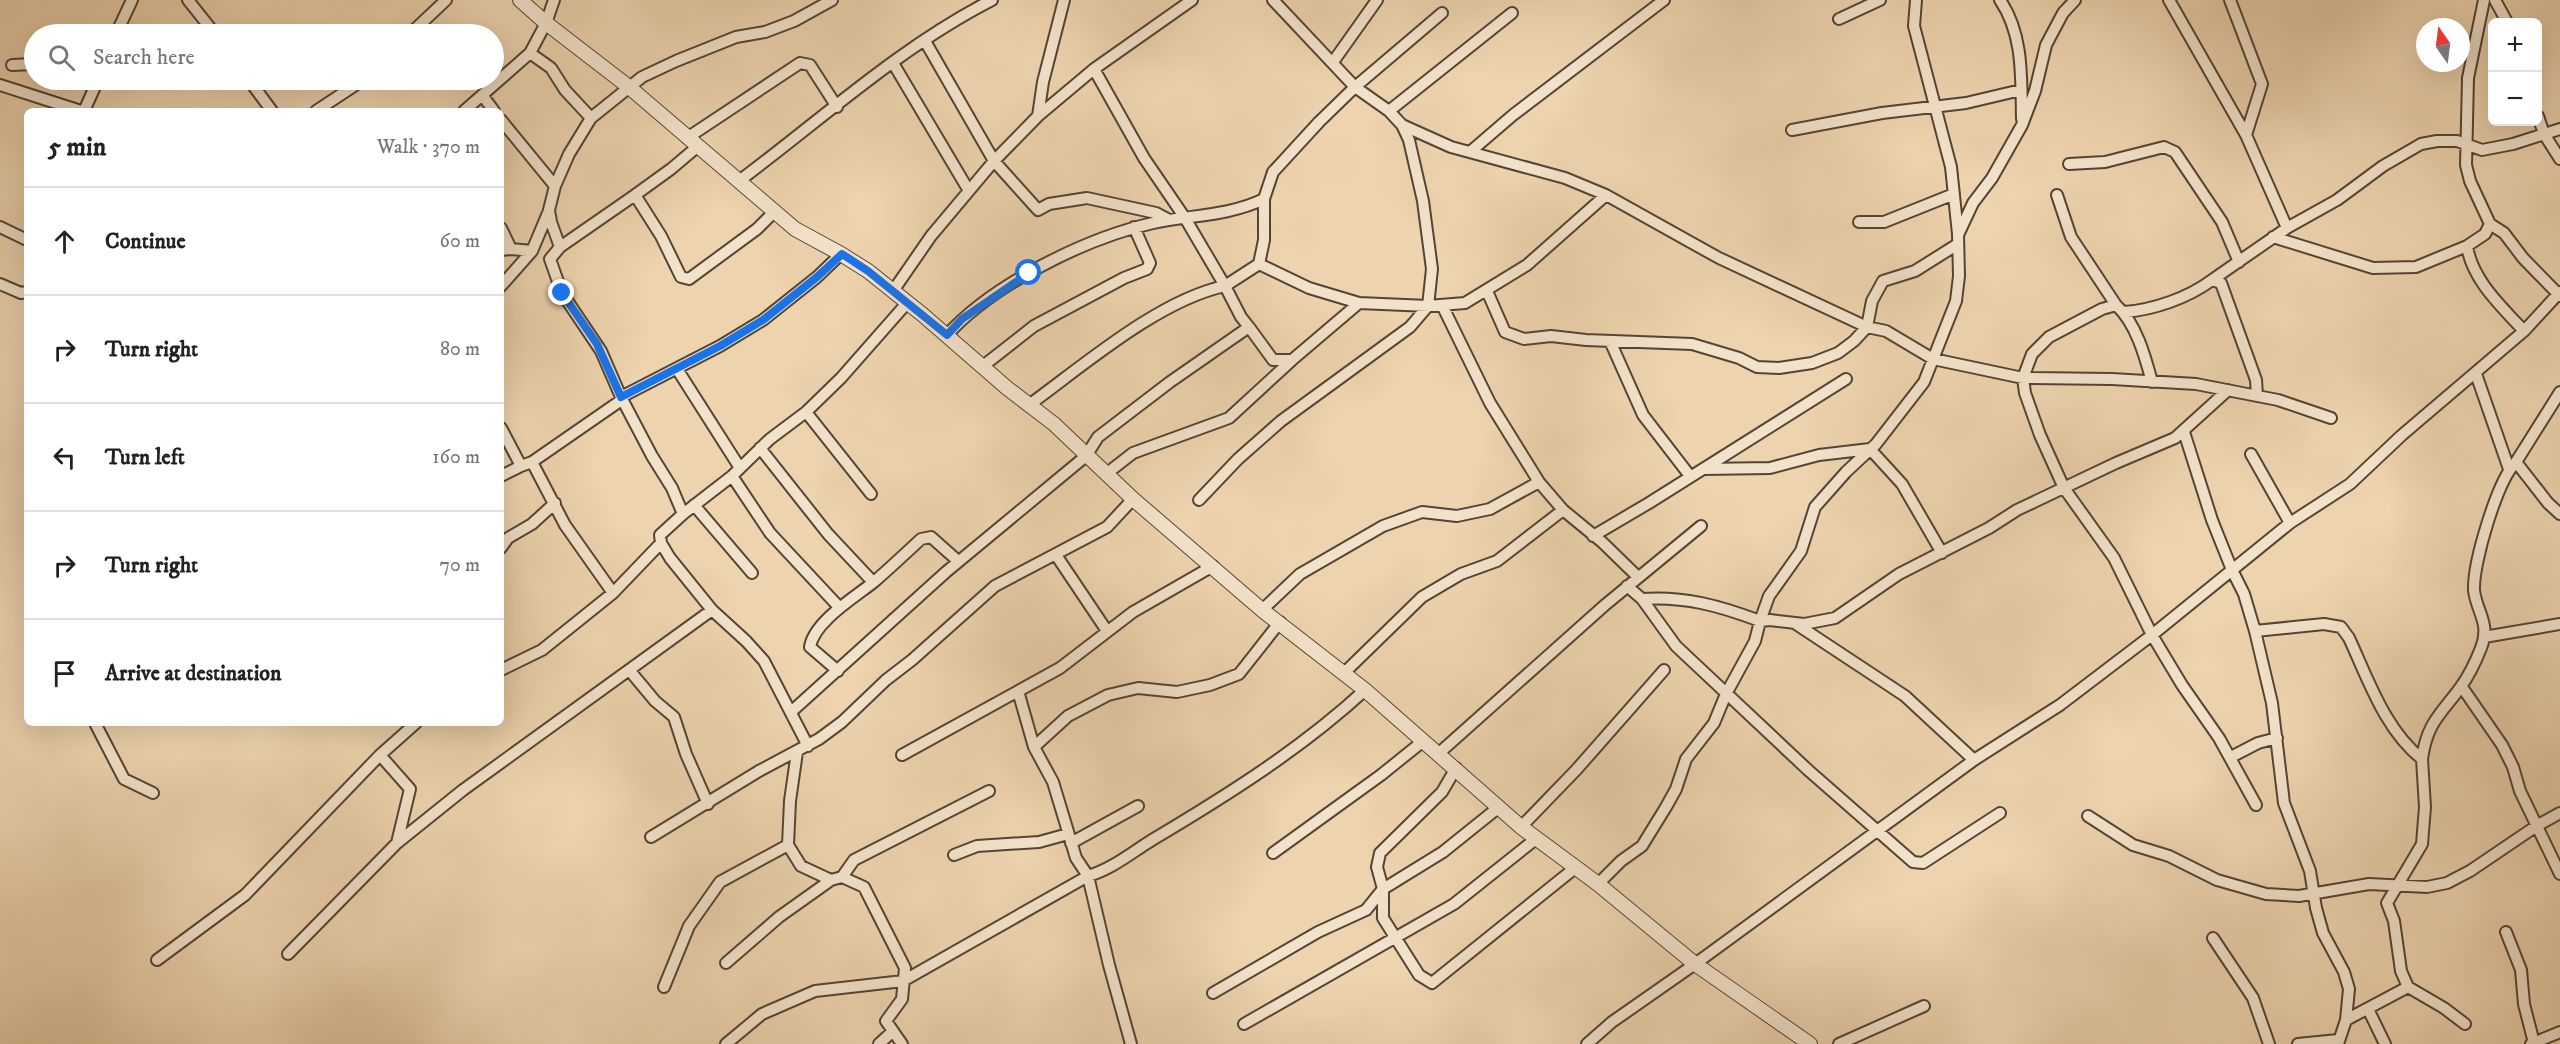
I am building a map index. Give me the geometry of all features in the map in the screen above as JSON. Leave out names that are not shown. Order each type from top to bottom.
[{"type":"street","points":[[121,24],[132,0]]},
{"type":"street","points":[[188,0],[207,24]]},
{"type":"street","points":[[421,24],[446,0]]},
{"type":"street","points":[[520,0],[629,87],[774,213],[795,229],[868,271],[947,335],[1054,424],[1133,499],[1262,610],[1365,690],[1521,826],[1598,884],[1695,964],[1810,1044]]},
{"type":"street","points":[[504,77],[531,53],[546,23],[554,0]]},
{"type":"street","points":[[504,283],[532,251],[549,210],[555,186],[576,141],[591,118],[642,77],[736,37],[765,32],[794,21],[832,0]]},
{"type":"street","points":[[739,181],[892,63],[992,0]]},
{"type":"street","points":[[1038,116],[1043,82],[1064,0]]},
{"type":"street","points":[[893,291],[931,236],[994,161],[1038,116],[1094,69],[1192,0]]},
{"type":"street","points":[[1199,500],[1238,459],[1281,421],[1410,327],[1428,306],[1432,269],[1423,201],[1409,140],[1402,125],[1389,111],[1355,87],[1273,0]]},
{"type":"street","points":[[1333,62],[1377,0]]},
{"type":"street","points":[[1470,152],[1522,108],[1665,0]]},
{"type":"street","points":[[1839,19],[1880,0]]},
{"type":"street","points":[[1598,884],[1621,861],[1641,846],[1676,789],[1686,759],[1714,723],[1726,694],[1755,641],[1769,596],[1801,551],[1815,507],[1870,449],[1924,382],[1956,301],[1959,276],[1958,240],[1951,167],[1914,26],[1916,0]]},
{"type":"street","points":[[2000,0],[2005,8],[2020,53],[2022,125]]},
{"type":"street","points":[[1487,291],[1505,332],[1524,339],[1551,336],[1692,344],[1739,358],[1757,367],[1779,368],[1812,363],[1838,352],[1854,341],[1867,327],[1872,301],[1883,281],[1915,271],[1958,240],[1973,203],[1992,178],[2022,125],[2035,91],[2046,45],[2063,13],[2074,0]]},
{"type":"street","points":[[2169,0],[2246,135],[2287,228]]},
{"type":"street","points":[[2230,0],[2262,84],[2246,135]]},
{"type":"street","points":[[1587,1044],[1612,1022],[1974,760],[2060,705],[2152,635],[2290,523],[2350,484],[2402,435],[2524,331],[2560,294],[2523,258],[2504,233],[2490,224],[2470,181],[2466,165],[2469,115],[2468,78],[2484,0]]},
{"type":"street","points":[[2495,0],[2505,18]]},
{"type":"street","points":[[1029,405],[1133,330],[1203,291],[1225,286],[1259,264],[1264,240],[1264,199],[1273,172],[1355,87],[1442,12]]},
{"type":"street","points":[[1389,111],[1512,13]]},
{"type":"street","points":[[925,41],[994,161],[1038,210],[1049,204],[1087,198],[1156,213],[1169,220]]},
{"type":"street","points":[[531,53],[551,68],[565,90],[591,118]]},
{"type":"street","points":[[683,514],[672,488],[652,456],[622,398],[597,344],[562,293],[550,259],[560,247],[671,169],[692,143],[800,63],[810,65],[837,106]]},
{"type":"street","points":[[892,63],[969,191]]},
{"type":"street","points":[[12,65],[24,64]]},
{"type":"street","points":[[1094,69],[1143,158],[1185,218],[1241,317],[1273,360],[1292,360]]},
{"type":"street","points":[[0,85],[73,108]]},
{"type":"street","points":[[84,108],[93,90]]},
{"type":"street","points":[[256,90],[270,108]]},
{"type":"street","points":[[321,108],[348,90]]},
{"type":"street","points":[[468,108],[489,90]]},
{"type":"street","points":[[1792,130],[1882,113],[1966,104],[2021,90]]},
{"type":"street","points":[[483,95],[492,108]]},
{"type":"street","points":[[504,124],[555,186]]},
{"type":"street","points":[[1402,125],[1451,147],[1565,178],[1606,195],[1753,276],[1867,327],[1886,331],[1933,359],[2023,378],[2112,379],[2196,384],[2257,396],[2331,418]]},
{"type":"street","points":[[2541,126],[2560,159]]},
{"type":"street","points":[[2256,805],[2239,777],[2231,758],[2182,686],[2152,635],[2114,558],[2064,488],[2040,435],[2023,378],[2032,354],[2049,337],[2102,309],[2140,311],[2187,294],[2212,280],[2287,228],[2337,200],[2383,166],[2421,144],[2457,141],[2482,150],[2497,148],[2560,129]]},
{"type":"street","points":[[2070,164],[2105,162],[2164,147],[2175,152],[2222,222],[2239,262]]},
{"type":"street","points":[[1859,222],[1884,222],[1954,194]]},
{"type":"street","points":[[635,195],[661,236],[681,278],[689,279],[757,229],[774,213]]},
{"type":"street","points":[[1259,264],[1309,288],[1359,303],[1428,306],[1465,303],[1527,265],[1606,195]]},
{"type":"street","points":[[2057,195],[2071,237],[2140,343],[2152,382]]},
{"type":"street","points":[[947,335],[962,319],[1029,273],[1087,243],[1134,227],[1223,212],[1264,199]]},
{"type":"street","points":[[549,210],[560,247]]},
{"type":"street","points":[[2273,237],[2373,268],[2416,267],[2467,246],[2485,234],[2490,224]]},
{"type":"street","points":[[0,227],[24,239]]},
{"type":"street","points":[[983,366],[1034,326],[1124,278],[1147,269],[1150,263],[1134,227]]},
{"type":"street","points":[[2467,246],[2468,254],[2485,287],[2524,331]]},
{"type":"street","points":[[506,249],[532,251]]},
{"type":"street","points":[[504,474],[532,462],[622,398],[763,320],[842,254]]},
{"type":"street","points":[[2212,280],[2222,283],[2256,380],[2257,396]]},
{"type":"street","points":[[0,284],[24,292]]},
{"type":"street","points":[[808,746],[764,661],[712,610],[670,558],[661,543],[660,536],[683,514],[736,472],[760,448],[807,412],[841,378],[907,303]]},
{"type":"street","points":[[1106,474],[1133,453],[1229,418],[1359,303]]},
{"type":"street","points":[[1442,305],[1490,403],[1539,482],[1563,510],[1638,577]]},
{"type":"street","points":[[791,712],[838,672],[958,561],[1086,456],[1098,437],[1170,381],[1248,327]]},
{"type":"street","points":[[1610,341],[1643,416],[1690,476]]},
{"type":"street","points":[[676,369],[770,533],[839,607]]},
{"type":"street","points":[[2476,374],[2512,466],[2560,514]]},
{"type":"street","points":[[1593,536],[1846,379]]},
{"type":"street","points":[[1642,599],[1669,597],[1698,601],[1760,621],[1816,623],[1835,618],[1899,574],[1989,528],[2017,510],[2116,463],[2144,453],[2184,432],[2228,390]]},
{"type":"street","points":[[2465,1024],[2444,1008],[2408,987],[2401,971],[2394,921],[2387,903],[2422,844],[2425,807],[2422,759],[2427,736],[2440,711],[2462,687],[2484,638],[2483,616],[2474,592],[2475,571],[2496,499],[2512,466],[2560,392]]},
{"type":"street","points":[[807,412],[871,494]]},
{"type":"street","points":[[2184,432],[2212,520],[2244,594],[2256,631],[2277,738],[2284,802],[2310,871],[2323,933],[2344,972],[2349,989],[2346,1020],[2338,1042],[2298,1044]]},
{"type":"street","points":[[504,434],[520,466]]},
{"type":"street","points":[[760,448],[828,534],[873,582]]},
{"type":"street","points":[[1703,468],[1770,468],[1819,455],[1870,449]]},
{"type":"street","points":[[1870,449],[1902,484],[1942,553]]},
{"type":"street","points":[[2251,454],[2290,523]]},
{"type":"street","points":[[532,462],[565,525],[613,593]]},
{"type":"street","points":[[1262,610],[1300,574],[1383,526],[1422,512],[1457,516],[1490,509],[1539,482]]},
{"type":"street","points":[[651,837],[759,771],[808,746],[842,722],[885,680],[912,660],[995,586],[1107,527],[1133,499]]},
{"type":"street","points":[[504,544],[508,538],[532,524],[555,503]]},
{"type":"street","points":[[694,505],[752,573]]},
{"type":"street","points":[[1344,673],[1422,597],[1461,574],[1497,561],[1563,510]]},
{"type":"street","points":[[1438,754],[1627,586],[1701,526]]},
{"type":"street","points":[[838,672],[810,647],[811,639],[839,607],[873,582],[921,539],[931,537],[958,561]]},
{"type":"street","points":[[504,669],[542,650],[613,593],[661,543]]},
{"type":"street","points":[[1056,555],[1107,631]]},
{"type":"street","points":[[902,755],[1060,668],[1133,612],[1213,566]]},
{"type":"street","points":[[1627,586],[1642,599],[1676,646],[1808,770],[1914,862],[1923,863],[2000,813]]},
{"type":"street","points":[[288,954],[397,843],[463,790],[712,610]]},
{"type":"street","points":[[1034,747],[1068,716],[1108,695],[1138,688],[1177,692],[1210,685],[1239,674],[1280,622]]},
{"type":"street","points":[[1794,622],[1905,696],[1974,760]]},
{"type":"street","points":[[2256,631],[2324,624],[2341,627],[2349,638],[2386,715],[2408,747],[2422,759]]},
{"type":"street","points":[[2484,638],[2497,633],[2538,630],[2560,624]]},
{"type":"street","points":[[1521,826],[1578,769],[1664,670]]},
{"type":"street","points":[[630,671],[655,701],[674,717],[686,754],[708,804]]},
{"type":"street","points":[[2462,687],[2502,745],[2513,767],[2520,791],[2560,874]]},
{"type":"street","points":[[726,1044],[762,1014],[815,992],[903,981],[1088,876],[1120,861],[1204,809],[1309,736],[1365,690]]},
{"type":"street","points":[[1018,691],[1034,747],[1053,782],[1076,858],[1088,876],[1131,1044]]},
{"type":"street","points":[[97,726],[124,779],[153,793]]},
{"type":"street","points":[[157,960],[245,895],[380,755],[413,726]]},
{"type":"street","points":[[2231,758],[2258,742],[2277,738]]},
{"type":"street","points":[[1273,854],[1422,742]]},
{"type":"street","points":[[797,752],[790,801],[788,845],[801,866],[864,887],[905,968],[902,999],[886,1021],[891,1032],[902,1044]]},
{"type":"street","points":[[380,755],[410,789],[397,843]]},
{"type":"street","points":[[1456,768],[1442,792],[1380,853],[1377,867],[1383,889],[1383,918],[1419,975],[1432,983],[1575,868]]},
{"type":"street","points":[[726,963],[780,917],[836,879],[854,860],[989,791]]},
{"type":"street","points":[[954,855],[977,846],[1070,838],[1138,806]]},
{"type":"street","points":[[1213,993],[1318,932],[1366,910],[1383,889],[1443,852],[1499,807]]},
{"type":"street","points":[[2088,816],[2133,845],[2169,856],[2217,880],[2266,894],[2314,895],[2369,884],[2427,887],[2447,883],[2470,871],[2538,825],[2560,813]]},
{"type":"street","points":[[1244,1024],[1454,904],[1537,838]]},
{"type":"street","points":[[664,987],[689,926],[720,882],[788,845]]},
{"type":"street","points":[[2506,932],[2521,970],[2524,1004],[2533,1043],[2560,1032]]},
{"type":"street","points":[[2213,938],[2253,998],[2269,1044]]},
{"type":"street","points":[[2346,1020],[2408,987]]},
{"type":"street","points":[[1839,1044],[1924,1006]]},
{"type":"street","points":[[2368,1010],[2385,1044]]},
{"type":"street","points":[[879,1044],[891,1032]]},
{"type":"route","points":[[562,293],[597,344],[621,397],[720,346],[763,320],[842,254],[868,271],[947,335],[962,319],[1029,273]]}]
